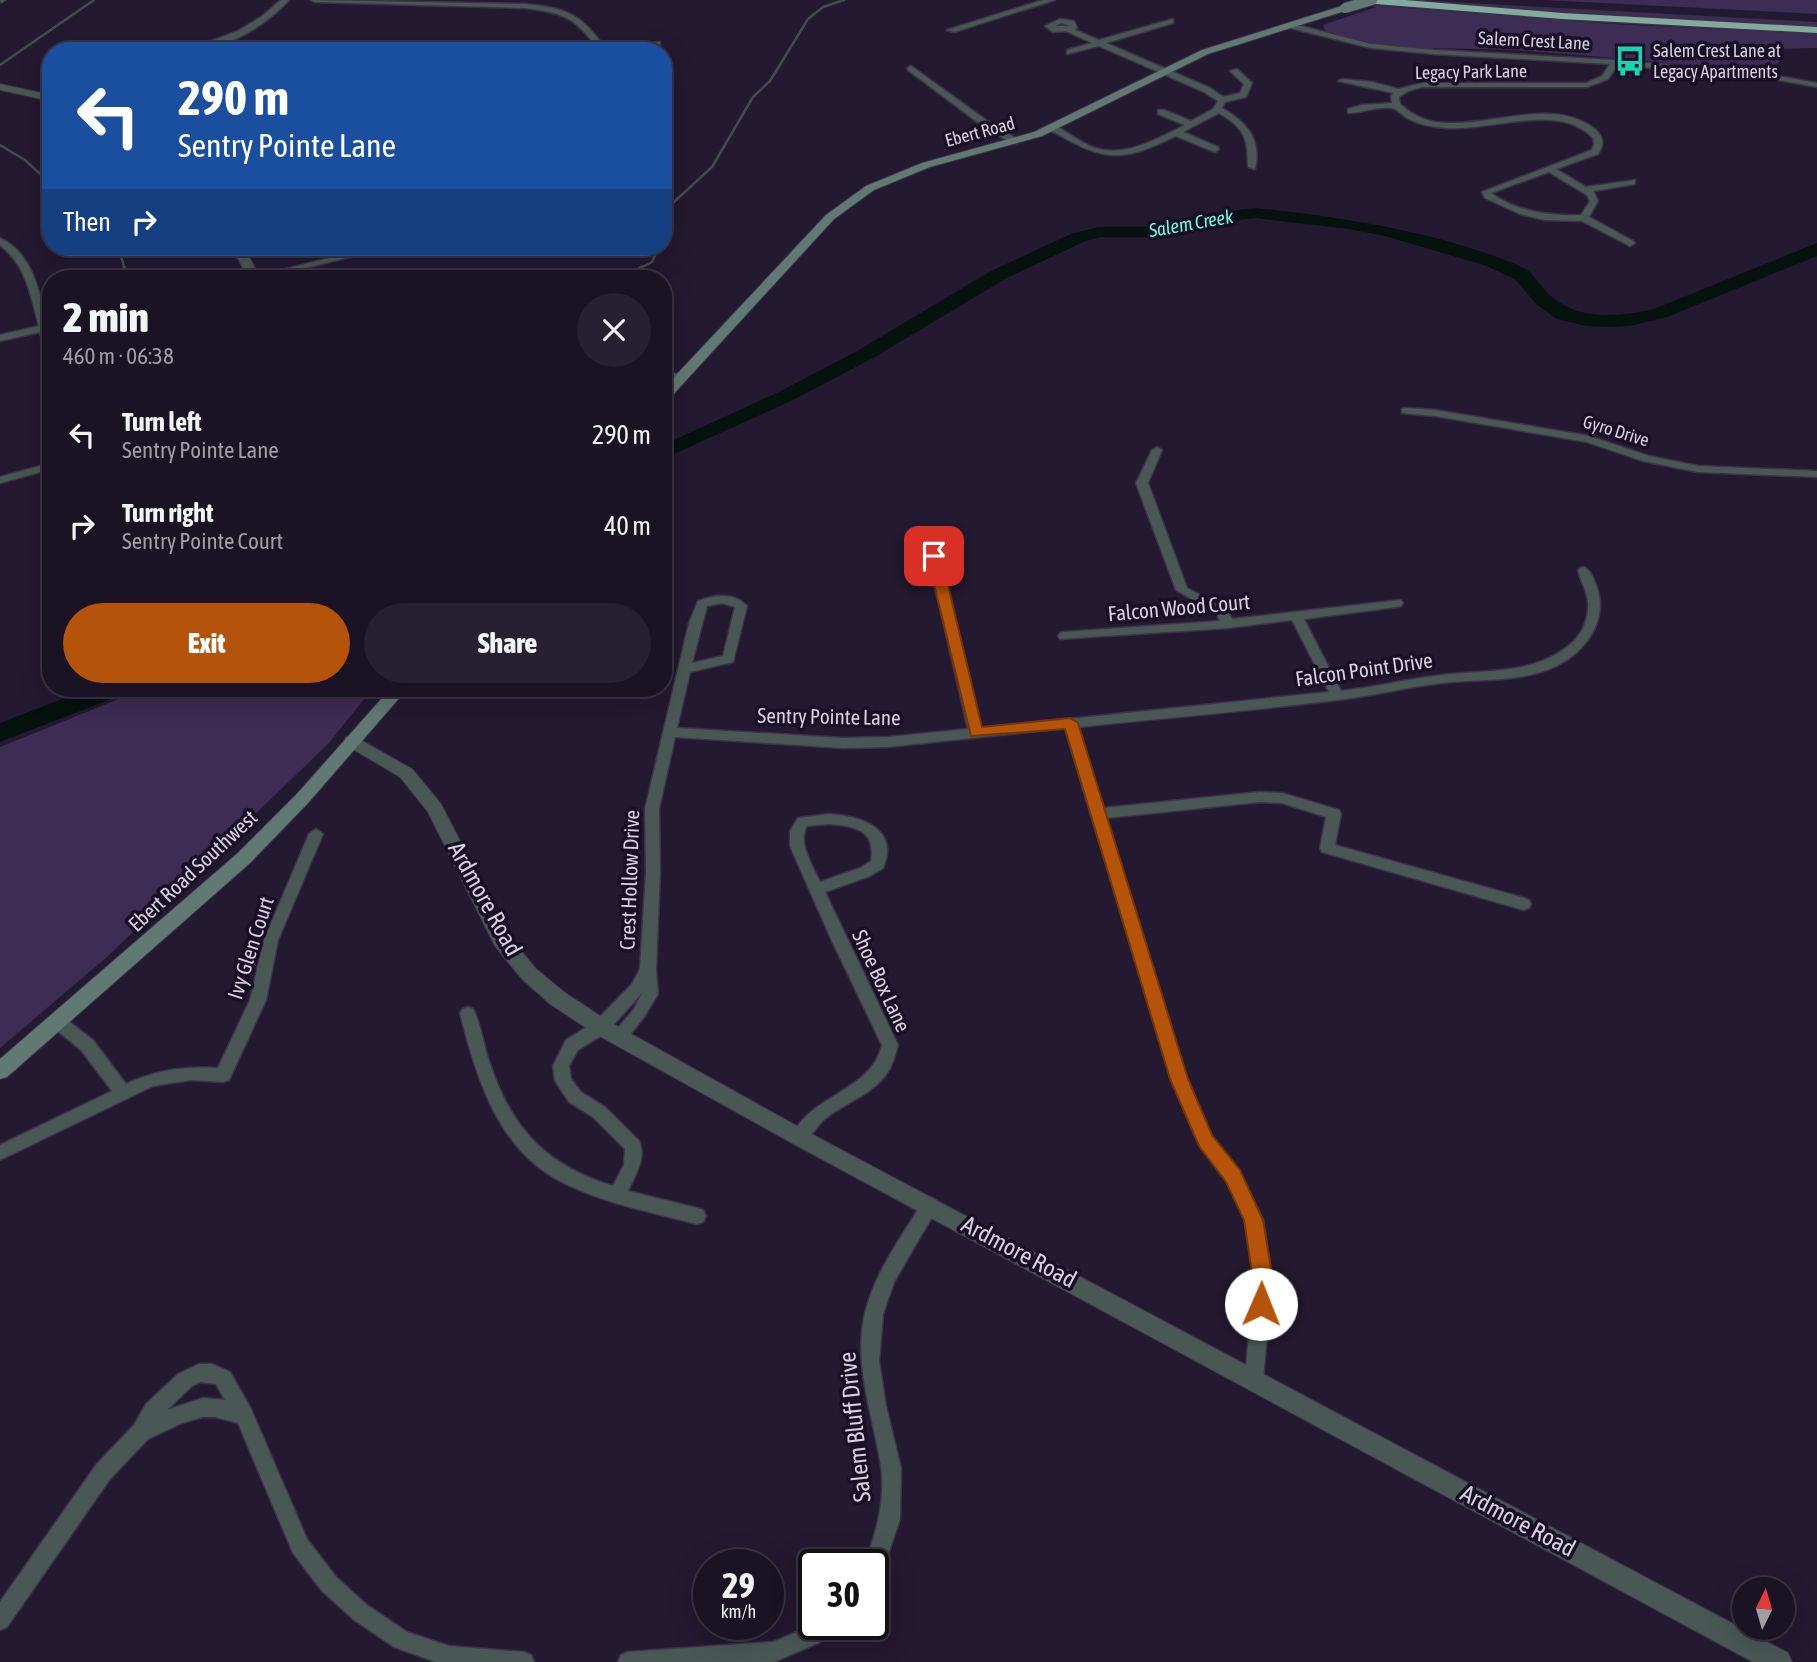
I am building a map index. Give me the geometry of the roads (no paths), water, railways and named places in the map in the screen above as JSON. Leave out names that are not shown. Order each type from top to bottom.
[{"type":"highway","points":[[1364,0],[1562,16],[1817,30]]},
{"type":"highway","points":[[1502,0],[1668,12],[1817,18]]},
{"type":"main road","name":"Ebert Road","points":[[672,388],[796,252],[830,217],[854,198],[914,170],[1053,128],[1205,52],[1372,0]]},
{"type":"main road","name":"Ebert Road Southwest","points":[[0,1071],[244,858],[302,799],[392,697]]},
{"type":"street","points":[[222,42],[264,21],[285,0]]},
{"type":"street","points":[[315,0],[551,9],[576,17],[596,42]]},
{"type":"street","points":[[951,30],[1051,0]]},
{"type":"street","points":[[1023,9],[1033,13]]},
{"type":"street","points":[[1043,18],[1053,22],[1071,23],[1074,26],[1069,30],[1207,90],[1244,127],[1253,140],[1252,167]]},
{"type":"street","points":[[1070,52],[1171,21]]},
{"type":"street","name":"Salem Crest Lane","points":[[1293,26],[1371,46],[1615,62],[1781,78],[1817,85]]},
{"type":"street","name":"Legacy Park Lane","points":[[1584,218],[1541,218],[1518,212],[1488,196],[1486,192],[1595,152],[1599,146],[1593,132],[1562,119],[1530,118],[1452,126],[1413,118],[1396,105],[1395,96],[1422,85],[1587,85],[1605,78],[1613,71],[1615,62]]},
{"type":"street","points":[[911,68],[1014,141]]},
{"type":"street","points":[[1053,128],[1091,149],[1109,153],[1128,152],[1175,132],[1220,104],[1243,95],[1248,83],[1234,71]]},
{"type":"street","points":[[1342,81],[1372,84],[1400,92]]},
{"type":"street","points":[[0,87],[42,95]]},
{"type":"street","points":[[1352,111],[1362,107],[1396,105]]},
{"type":"street","points":[[1161,112],[1191,124]]},
{"type":"street","points":[[1175,132],[1215,149]]},
{"type":"street","points":[[1550,169],[1591,194],[1594,201],[1584,218],[1630,243]]},
{"type":"street","points":[[1584,190],[1632,182]]},
{"type":"street","points":[[0,241],[17,254],[31,279],[42,313]]},
{"type":"street","points":[[288,270],[347,256]]},
{"type":"street","points":[[0,338],[42,329]]},
{"type":"street","points":[[672,377],[681,378]]},
{"type":"street","name":"Gyro Drive","points":[[1406,411],[1589,439],[1647,459],[1698,469],[1817,474]]},
{"type":"street","points":[[1157,450],[1142,483],[1182,590],[1222,612],[1228,624]]},
{"type":"street","points":[[0,480],[42,468]]},
{"type":"street","points":[[929,534],[976,733]]},
{"type":"street","name":"Falcon Point Drive","points":[[1070,723],[1390,690],[1440,679],[1512,673],[1544,667],[1566,654],[1586,636],[1593,619],[1594,601],[1584,571]]},
{"type":"street","name":"Crest Hollow Drive","points":[[618,1194],[632,1165],[633,1146],[599,1112],[575,1097],[563,1082],[561,1066],[572,1045],[610,1031],[639,1013],[650,993],[648,970],[653,872],[652,809],[670,732],[685,669],[702,604],[711,600],[733,600],[741,606],[729,659],[685,669]]},
{"type":"street","name":"Falcon Wood Court","points":[[1064,636],[1228,624],[1397,603]]},
{"type":"street","points":[[1297,617],[1337,696]]},
{"type":"street","points":[[1070,723],[1179,1079],[1205,1140],[1233,1176],[1254,1220],[1263,1280],[1254,1379]]},
{"type":"street","name":"Sentry Pointe Lane","points":[[670,732],[843,743],[888,743],[1070,723]]},
{"type":"street","name":"Ardmore Road","points":[[352,741],[406,773],[435,808],[502,941],[529,974],[557,998],[610,1031],[799,1137],[1779,1662]]},
{"type":"street","points":[[1099,814],[1260,797],[1282,798],[1334,814],[1327,848],[1524,904]]},
{"type":"street","name":"Shoe Box Lane","points":[[799,1137],[817,1115],[870,1082],[881,1071],[890,1045],[839,941],[797,846],[797,831],[803,822],[830,818],[866,824],[879,844],[878,864],[865,872],[817,889]]},
{"type":"street","name":"Ivy Glen Court","points":[[123,1093],[151,1080],[191,1073],[223,1075],[258,1000],[271,940],[316,834]]},
{"type":"street","points":[[468,1013],[479,1057],[493,1094],[508,1122],[533,1153],[564,1174],[618,1194],[697,1216]]},
{"type":"street","points":[[0,1153],[123,1093],[87,1045],[58,1021]]},
{"type":"street","name":"Salem Bluff Drive","points":[[880,1549],[890,1519],[891,1468],[870,1361],[874,1314],[886,1279],[930,1205]]},
{"type":"street","points":[[0,1620],[103,1472],[141,1433],[153,1411],[185,1380],[198,1373],[212,1373],[223,1378],[244,1416],[300,1546],[329,1584],[360,1612],[401,1640],[449,1656],[524,1662]]},
{"type":"street","points":[[141,1433],[197,1408],[228,1408],[244,1416]]},
{"type":"street","points":[[628,1662],[773,1652],[802,1640]]},
{"type":"waterway","points":[[0,65],[94,0]]},
{"type":"waterway","points":[[672,204],[712,167],[753,97],[770,81],[808,19],[823,7],[844,0]]},
{"type":"waterway","points":[[0,145],[25,160],[42,176]]},
{"type":"waterway","name":"Salem Creek","points":[[672,449],[786,396],[866,354],[998,275],[1077,238],[1099,232],[1161,232],[1212,218],[1256,213],[1349,224],[1388,231],[1491,261],[1522,275],[1543,300],[1564,315],[1586,320],[1611,321],[1660,313],[1817,249]]},
{"type":"waterway","points":[[121,256],[125,269]]},
{"type":"waterway","points":[[639,269],[652,262],[655,256]]},
{"type":"waterway","points":[[637,270],[642,267]]},
{"type":"waterway","name":"Salem Creek","points":[[0,733],[92,697]]},
{"type":"place","name":"Salem Crest Lane at Legacy Apartments","points":[[1630,61]]}]
